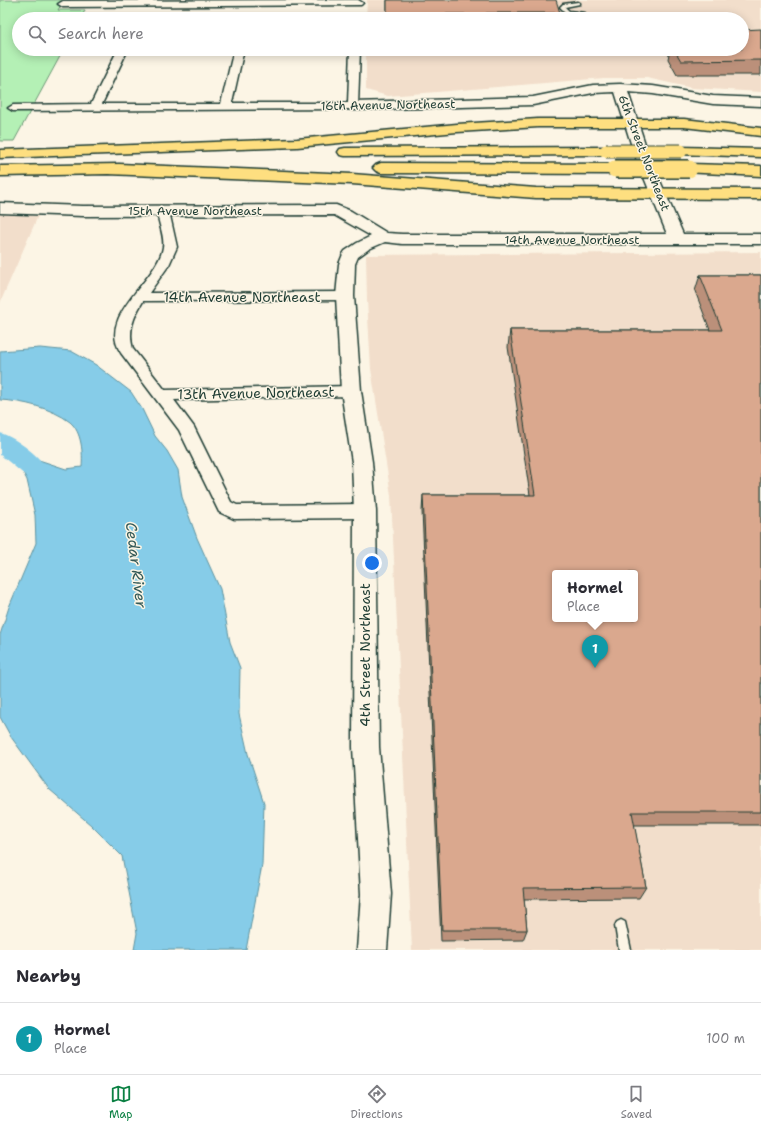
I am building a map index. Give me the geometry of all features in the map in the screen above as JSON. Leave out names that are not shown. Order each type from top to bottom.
[{"type":"highway","points":[[0,154],[289,144],[511,124],[632,122],[704,124],[761,132]]},
{"type":"highway","points":[[45,153],[606,151],[761,153]]},
{"type":"highway","points":[[104,169],[352,179],[528,193],[761,194]]},
{"type":"highway","points":[[0,171],[104,169],[689,169],[761,171]]},
{"type":"street","points":[[141,12],[146,2]]},
{"type":"street","points":[[63,4],[146,2],[249,5],[358,5]]},
{"type":"street","points":[[95,108],[120,56]]},
{"type":"street","points":[[226,107],[237,56]]},
{"type":"street","points":[[353,106],[356,56]]},
{"type":"street","name":"16th Avenue Northeast","points":[[13,108],[353,106],[533,100],[557,97],[583,91],[620,88],[653,90],[713,100],[761,102]]},
{"type":"street","name":"6th Street Northeast","points":[[620,88],[640,148],[677,240]]},
{"type":"street","points":[[583,91],[609,95],[620,99],[626,105]]},
{"type":"street","name":"15th Avenue Northeast","points":[[0,208],[51,211],[336,210],[346,214],[383,237]]},
{"type":"street","points":[[163,211],[164,222],[169,235],[170,247],[165,261],[138,297],[125,325],[123,336],[126,350],[186,427],[225,507],[234,512],[364,511]]},
{"type":"street","points":[[614,240],[656,234],[665,229],[670,222]]},
{"type":"street","name":"14th Avenue Northeast","points":[[383,237],[423,240],[761,239]]},
{"type":"street","name":"4th Street Northeast","points":[[372,950],[376,894],[366,747],[364,511],[362,462],[351,391],[346,334],[345,296],[347,264],[351,254],[363,246],[383,237]]},
{"type":"street","name":"14th Avenue Northeast","points":[[138,297],[345,296]]},
{"type":"street","name":"13th Avenue Northeast","points":[[162,395],[351,391]]},
{"type":"lane","points":[[568,12],[562,7],[565,5],[578,3]]},
{"type":"lane","points":[[621,926],[625,950]]},
{"type":"shaded area","points":[[367,0],[761,0],[761,92],[692,88],[647,78],[604,78],[388,96],[366,90],[366,56],[749,56],[749,12],[366,12]]},
{"type":"shaded area","points":[[0,214],[38,216],[0,303]]},
{"type":"shaded area","points":[[761,252],[761,950],[412,950],[391,495],[371,369],[366,255]]},
{"type":"green space","points":[[0,0],[64,0],[58,10],[85,10],[84,12],[12,12],[12,56],[60,56],[14,141],[0,141]]},
{"type":"water","points":[[40,348],[71,351],[96,365],[131,392],[142,409],[155,436],[167,451],[178,470],[182,497],[197,538],[220,589],[230,642],[240,668],[239,714],[248,754],[264,803],[262,865],[246,950],[134,950],[137,933],[122,856],[91,825],[49,789],[11,737],[0,717],[0,635],[9,607],[36,543],[35,515],[27,480],[12,451],[66,469],[82,467],[81,443],[77,431],[70,422],[46,409],[18,402],[0,400],[0,351]]},
{"type":"building","points":[[387,0],[556,0],[560,12],[387,12]]},
{"type":"building","points":[[761,29],[761,60],[681,61],[678,56],[749,56],[749,30]]},
{"type":"building","points":[[700,275],[761,275],[761,812],[632,812],[646,887],[523,888],[527,930],[442,930],[423,495],[535,495],[510,330],[722,330]]},
{"type":"waterway","name":"Cedar River","points":[[0,442],[27,462],[38,473]]},
{"type":"place","name":"Hormel","points":[[595,668]]}]
